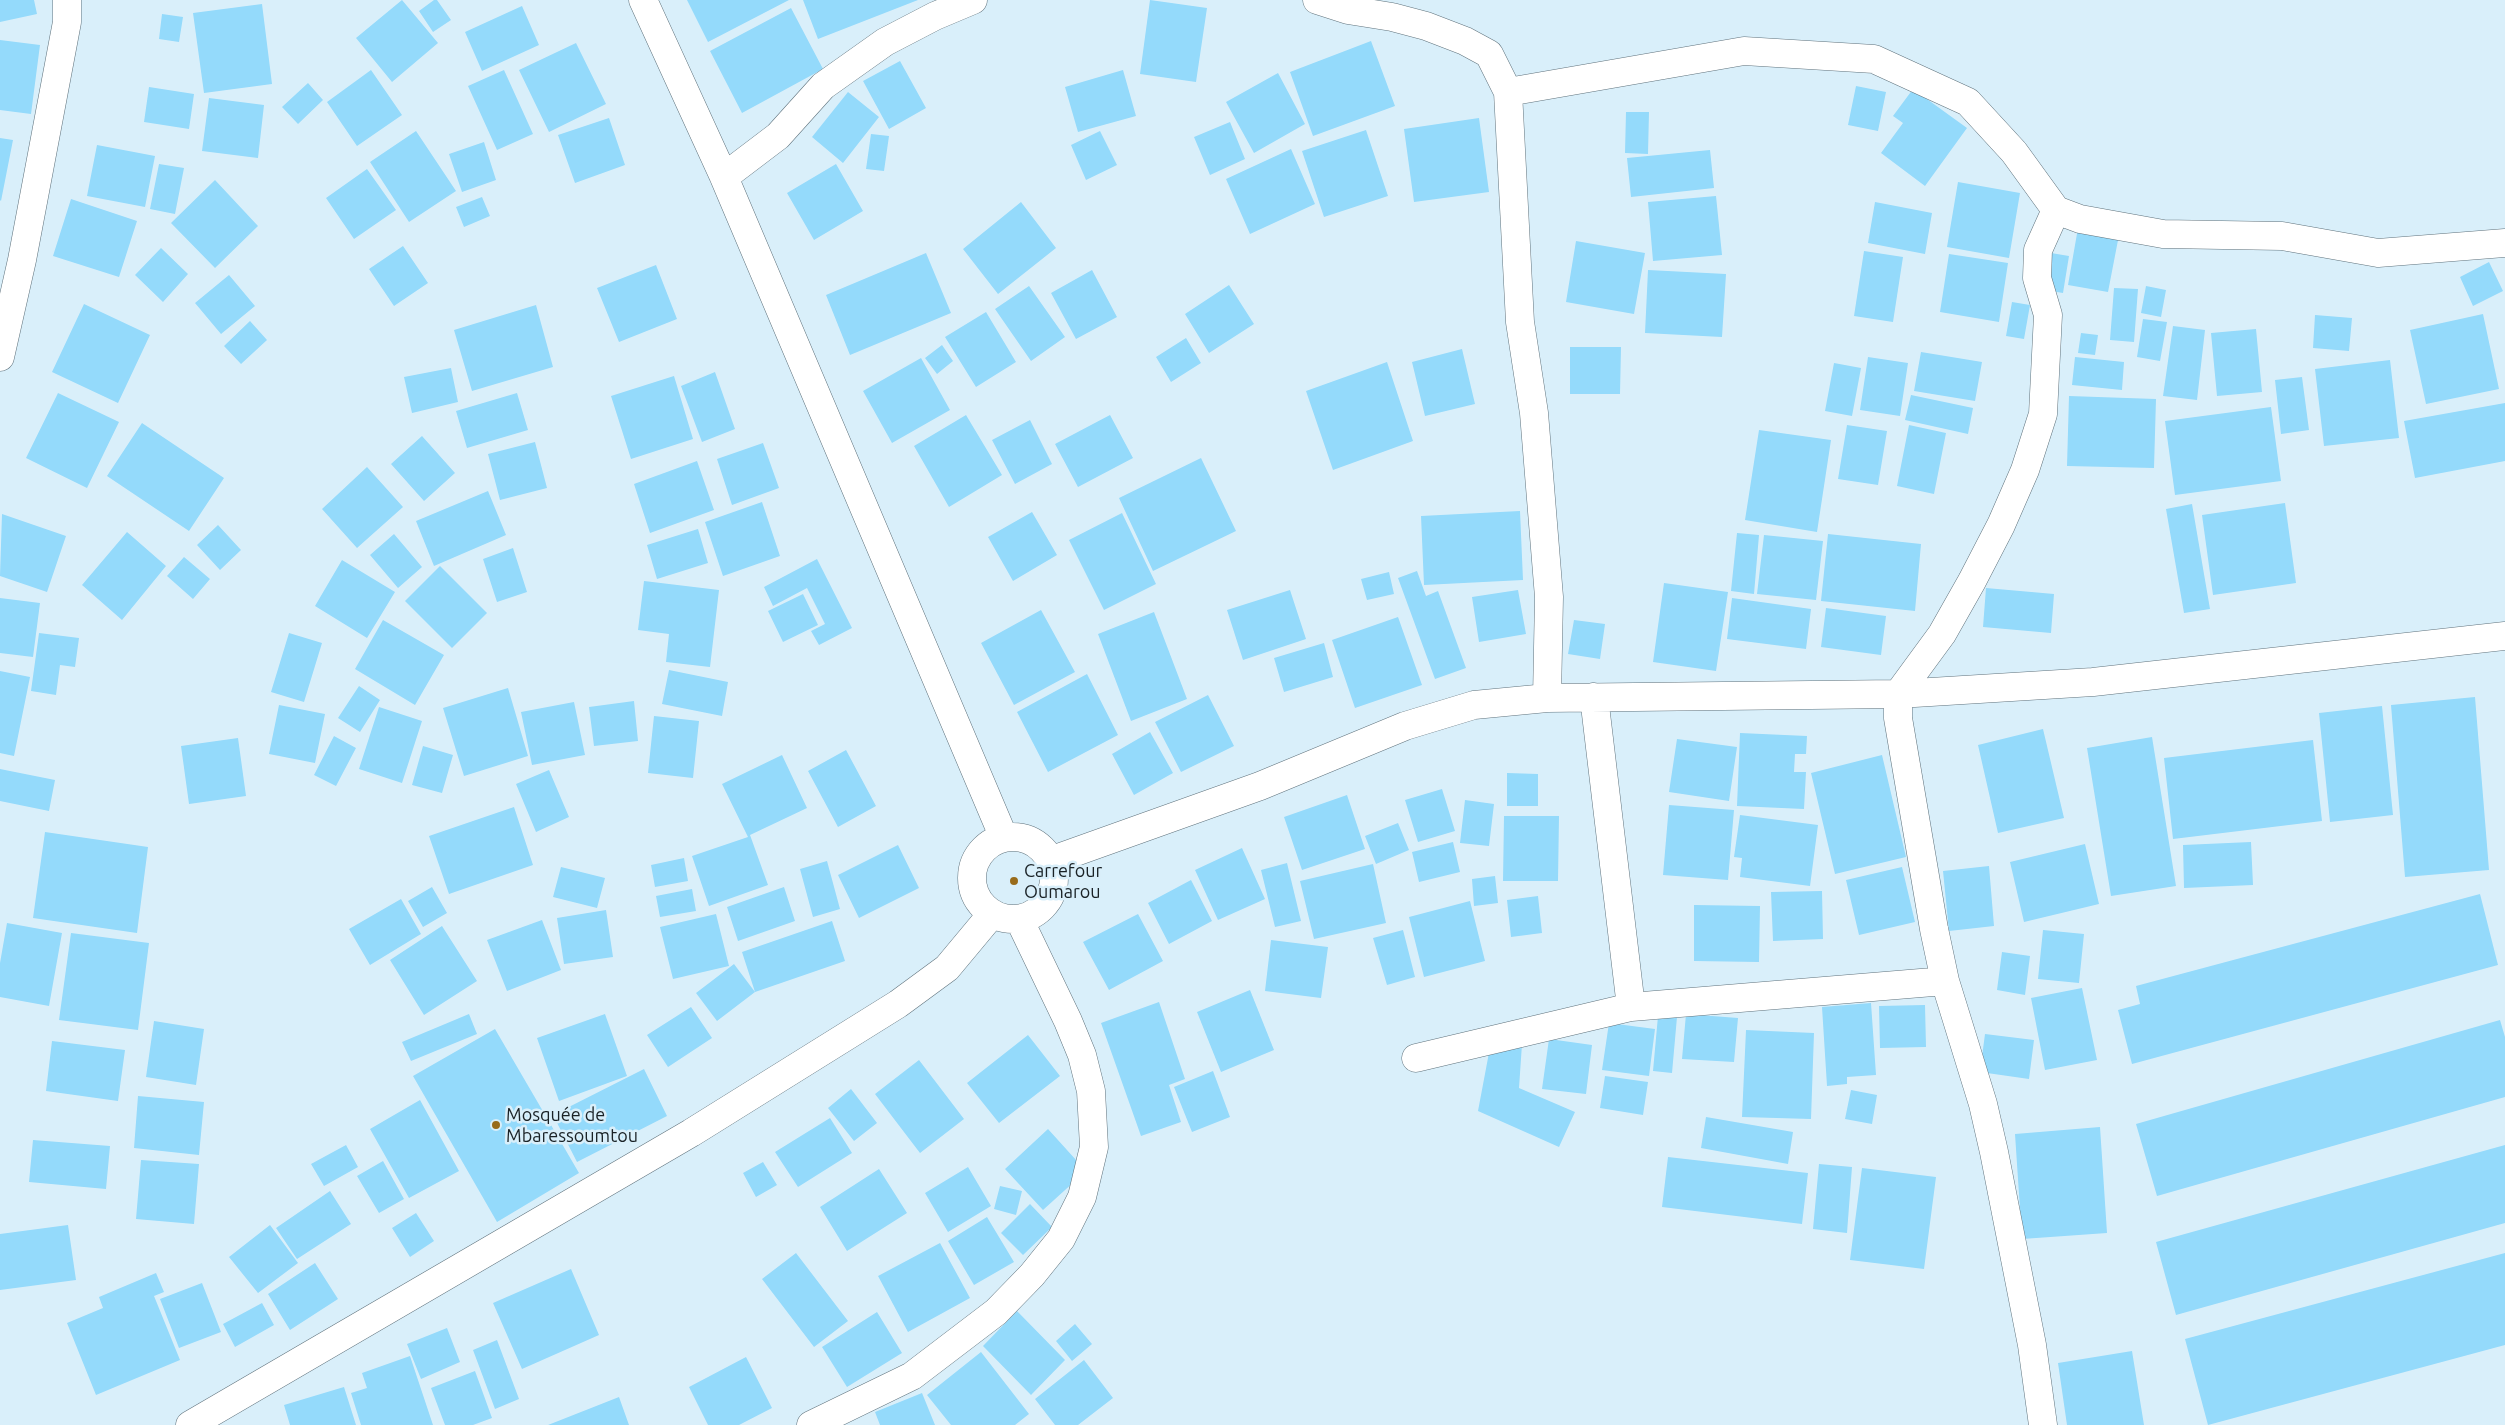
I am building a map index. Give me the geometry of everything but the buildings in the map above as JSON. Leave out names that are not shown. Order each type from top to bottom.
[{"type":"street","points":[[0,357],[22,260],[67,22],[67,0]]},
{"type":"street","points":[[643,0],[724,177],[1004,838]]},
{"type":"street","points":[[724,177],[778,136],[823,86],[885,42],[935,16],[973,0]]},
{"type":"street","points":[[1317,0],[1348,10],[1392,17],[1426,26],[1465,42],[1489,54],[1508,92],[1520,322],[1534,413],[1550,597],[1547,698]]},
{"type":"street","points":[[1508,92],[1744,51],[1874,59],[1968,102],[2014,152],[2056,210],[2080,219],[2163,234],[2282,236],[2378,253],[2505,243]]},
{"type":"street","points":[[2043,1425],[2032,1345],[1994,1152],[1983,1104],[1945,981],[1898,718],[1898,694],[1942,634],[1972,582],[2001,525],[2025,470],[2043,414],[2048,315],[2037,278],[2038,250],[2056,210]]},
{"type":"street","points":[[1050,861],[1260,786],[1405,726],[1474,705],[1547,698],[1898,694],[2092,682],[2505,636]]},
{"type":"street","points":[[1594,697],[1631,1007]]},
{"type":"street","points":[[1018,837],[1031,841],[1042,850],[1050,861],[1053,886],[1049,898],[1041,908],[1031,915],[1019,919],[1005,918],[992,914],[982,905],[975,892],[972,879],[974,865],[986,848],[1004,838],[1018,837]]},
{"type":"street","points":[[190,1425],[691,1133],[898,1004],[947,968],[992,914]]},
{"type":"street","points":[[811,1425],[912,1376],[996,1312],[1032,1275],[1061,1239],[1082,1197],[1094,1147],[1091,1090],[1082,1055],[1064,1012],[1019,919]]},
{"type":"street","points":[[1416,1058],[1631,1007],[1945,981]]},
{"type":"place","name":"Carrefour Oumarou","points":[[1014,881]]},
{"type":"place","name":"Mosquée de Mbaressoumtou","points":[[496,1125]]}]
